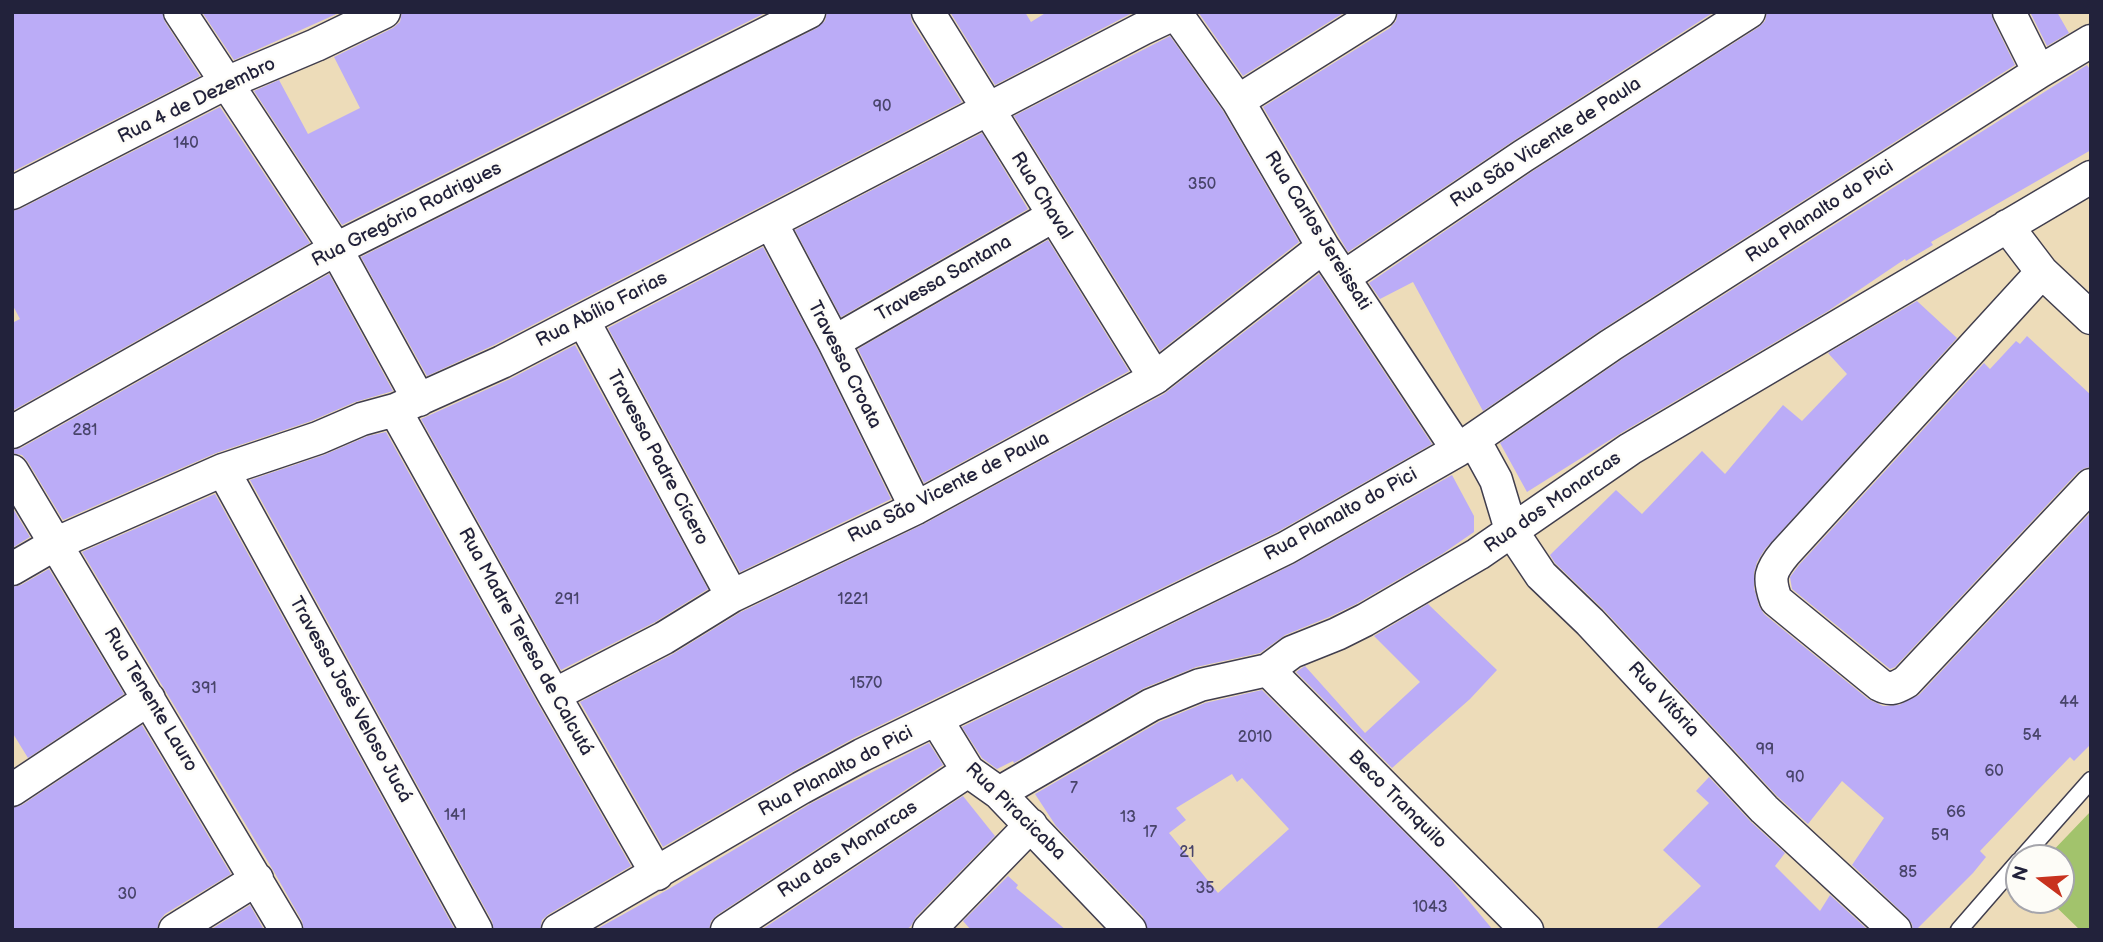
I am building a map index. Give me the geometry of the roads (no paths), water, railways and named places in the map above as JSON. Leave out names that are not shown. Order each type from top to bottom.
[{"type":"street","name":"Rua Madre Teresa de Calcutá","points":[[180,12],[336,249],[407,405],[554,695],[657,874]]},
{"type":"street","name":"Rua 4 de Dezembro","points":[[12,193],[226,83],[316,45],[384,12]]},
{"type":"street","name":"Rua Gregório Rodrigues","points":[[12,432],[336,249],[809,12]]},
{"type":"street","name":"Rua Chaval","points":[[928,12],[1155,378]]},
{"type":"street","points":[[1238,101],[1380,12]]},
{"type":"street","name":"Rua São Vicente de Paula","points":[[1344,277],[1523,156],[1749,12]]},
{"type":"street","points":[[2009,12],[2039,72]]},
{"type":"street","name":"Rua Abílio Farias","points":[[12,569],[57,543],[223,470],[407,405],[502,362],[1175,13]]},
{"type":"street","name":"Rua Carlos Jereissati","points":[[1175,13],[1238,101],[1323,247],[1466,445]]},
{"type":"street","name":"Rua Planalto do Pici","points":[[558,930],[801,788],[1286,548],[1466,445],[1611,345],[2091,41]]},
{"type":"street","name":"Rua dos Monarcas","points":[[999,793],[1151,705],[1200,685],[1268,670],[1292,652],[1364,620],[1478,554],[1630,449],[2091,177]]},
{"type":"street","name":"Travessa Santana","points":[[834,342],[1054,216]]},
{"type":"street","name":"Travessa Croata","points":[[771,223],[834,342],[916,508]]},
{"type":"street","points":[[2007,226],[2042,272],[2091,318]]},
{"type":"street","name":"Rua São Vicente de Paula","points":[[554,695],[664,638],[732,596],[916,508],[1155,378],[1323,247]]},
{"type":"street","points":[[2042,272],[1775,564],[1770,583],[1776,600],[1880,685],[1895,688],[1906,682],[2091,485]]},
{"type":"street","name":"Travessa Padre Cícero","points":[[583,320],[732,596]]},
{"type":"street","name":"Rua Vitória","points":[[1466,445],[1496,480],[1511,530],[1541,575],[1590,622],[1764,809],[1895,930]]},
{"type":"street","name":"Travessa José Veloso Jucá","points":[[223,470],[476,930]]},
{"type":"street","name":"Rua Tenente Lauro","points":[[12,471],[286,930]]},
{"type":"street","name":"Beco Tranquilo","points":[[1268,670],[1527,930]]},
{"type":"street","points":[[12,790],[149,699]]},
{"type":"street","name":"Rua Piracicaba","points":[[936,719],[968,771],[999,793],[1130,930]]},
{"type":"street","name":"Rua dos Monarcas","points":[[727,930],[968,771]]},
{"type":"street","points":[[929,930],[1031,825]]},
{"type":"street","points":[[175,930],[257,879]]},
{"type":"lane","points":[[2035,844],[2091,780]]},
{"type":"lane","points":[[1959,930],[2005,878]]}]
